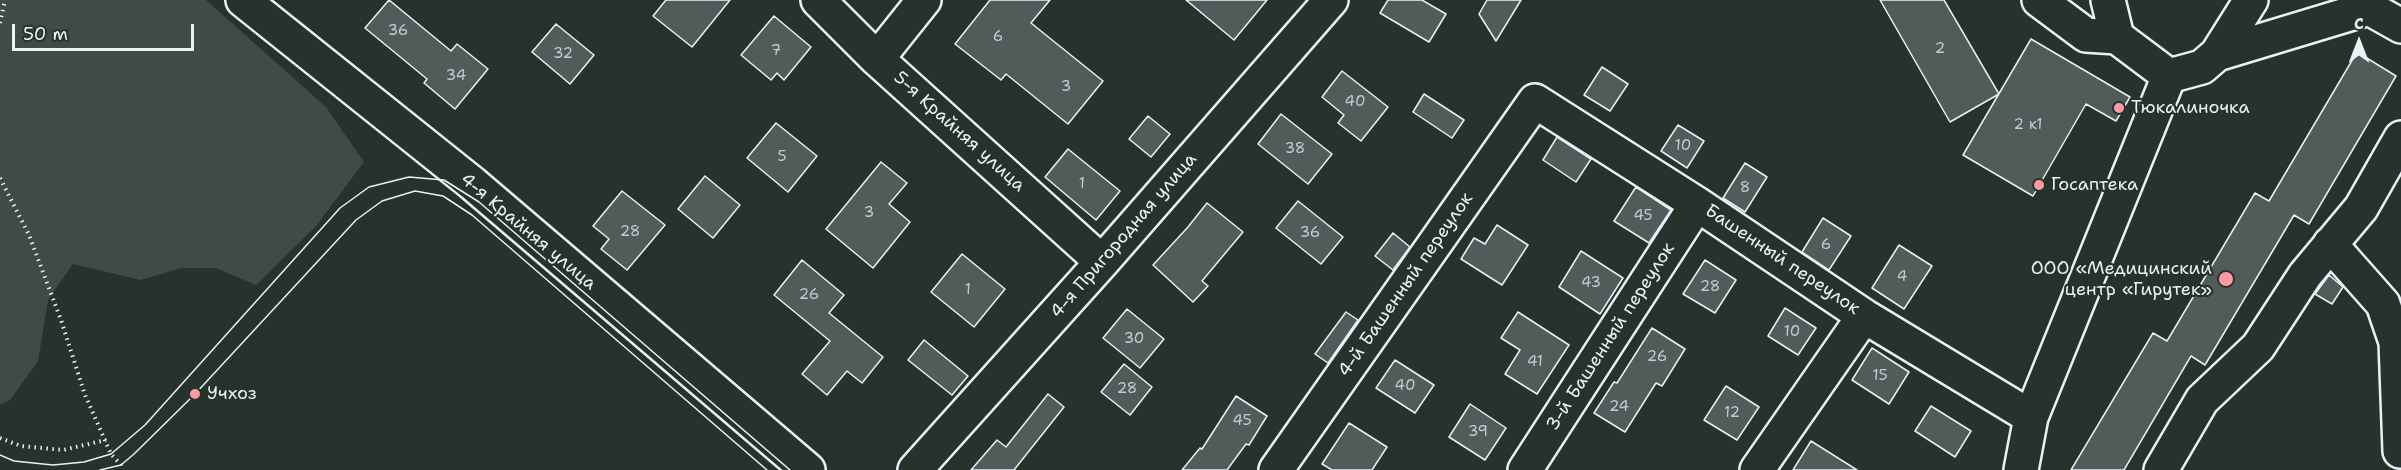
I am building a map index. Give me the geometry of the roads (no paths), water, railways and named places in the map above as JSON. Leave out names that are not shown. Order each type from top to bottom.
[{"type":"street","name":"4-я Крайняя улица","points":[[243,0],[472,183],[808,470]]},
{"type":"street","name":"5-я Крайняя улица","points":[[819,0],[878,59],[1102,262]]},
{"type":"street","points":[[878,59],[924,0]]},
{"type":"street","name":"4-я Пригородная улица","points":[[915,470],[1102,262],[1330,0]]},
{"type":"street","points":[[2039,0],[2086,35],[2117,37],[2169,76]]},
{"type":"street","points":[[2108,0],[2117,37]]},
{"type":"street","points":[[2169,76],[2202,67],[2217,54],[2251,0]]},
{"type":"street","points":[[2217,54],[2368,8],[2401,26]]},
{"type":"street","points":[[2021,470],[2031,417],[2169,76]]},
{"type":"street","name":"Башенный переулок","points":[[1535,100],[1697,204],[1864,316],[2031,417]]},
{"type":"street","name":"4-й Башенный переулок","points":[[1276,470],[1535,100]]},
{"type":"street","points":[[2161,470],[2202,400],[2258,347],[2305,274],[2361,208],[2401,138]]},
{"type":"street","name":"3-й Башенный переулок","points":[[1525,470],[1697,204]]},
{"type":"street","points":[[2330,244],[2383,304],[2393,332],[2396,342],[2400,451]]},
{"type":"street","points":[[1757,470],[1864,316]]},
{"type":"tram line","points":[[0,455],[14,461],[53,465],[84,462],[111,454],[145,425],[340,208],[369,187],[409,177],[444,180],[479,202],[790,470]]},
{"type":"tram line","points":[[100,470],[121,465],[134,454],[195,394],[356,220],[382,201],[415,191],[443,196],[472,215],[767,470]]},
{"type":"place","name":"Тюкалиночка","points":[[2119,108]]},
{"type":"place","name":"Госаптека","points":[[2039,185]]},
{"type":"place","name":"ООО «Медицинский центр «Гирутек»","points":[[2226,279]]},
{"type":"place","name":"Учхоз","points":[[195,394]]}]
